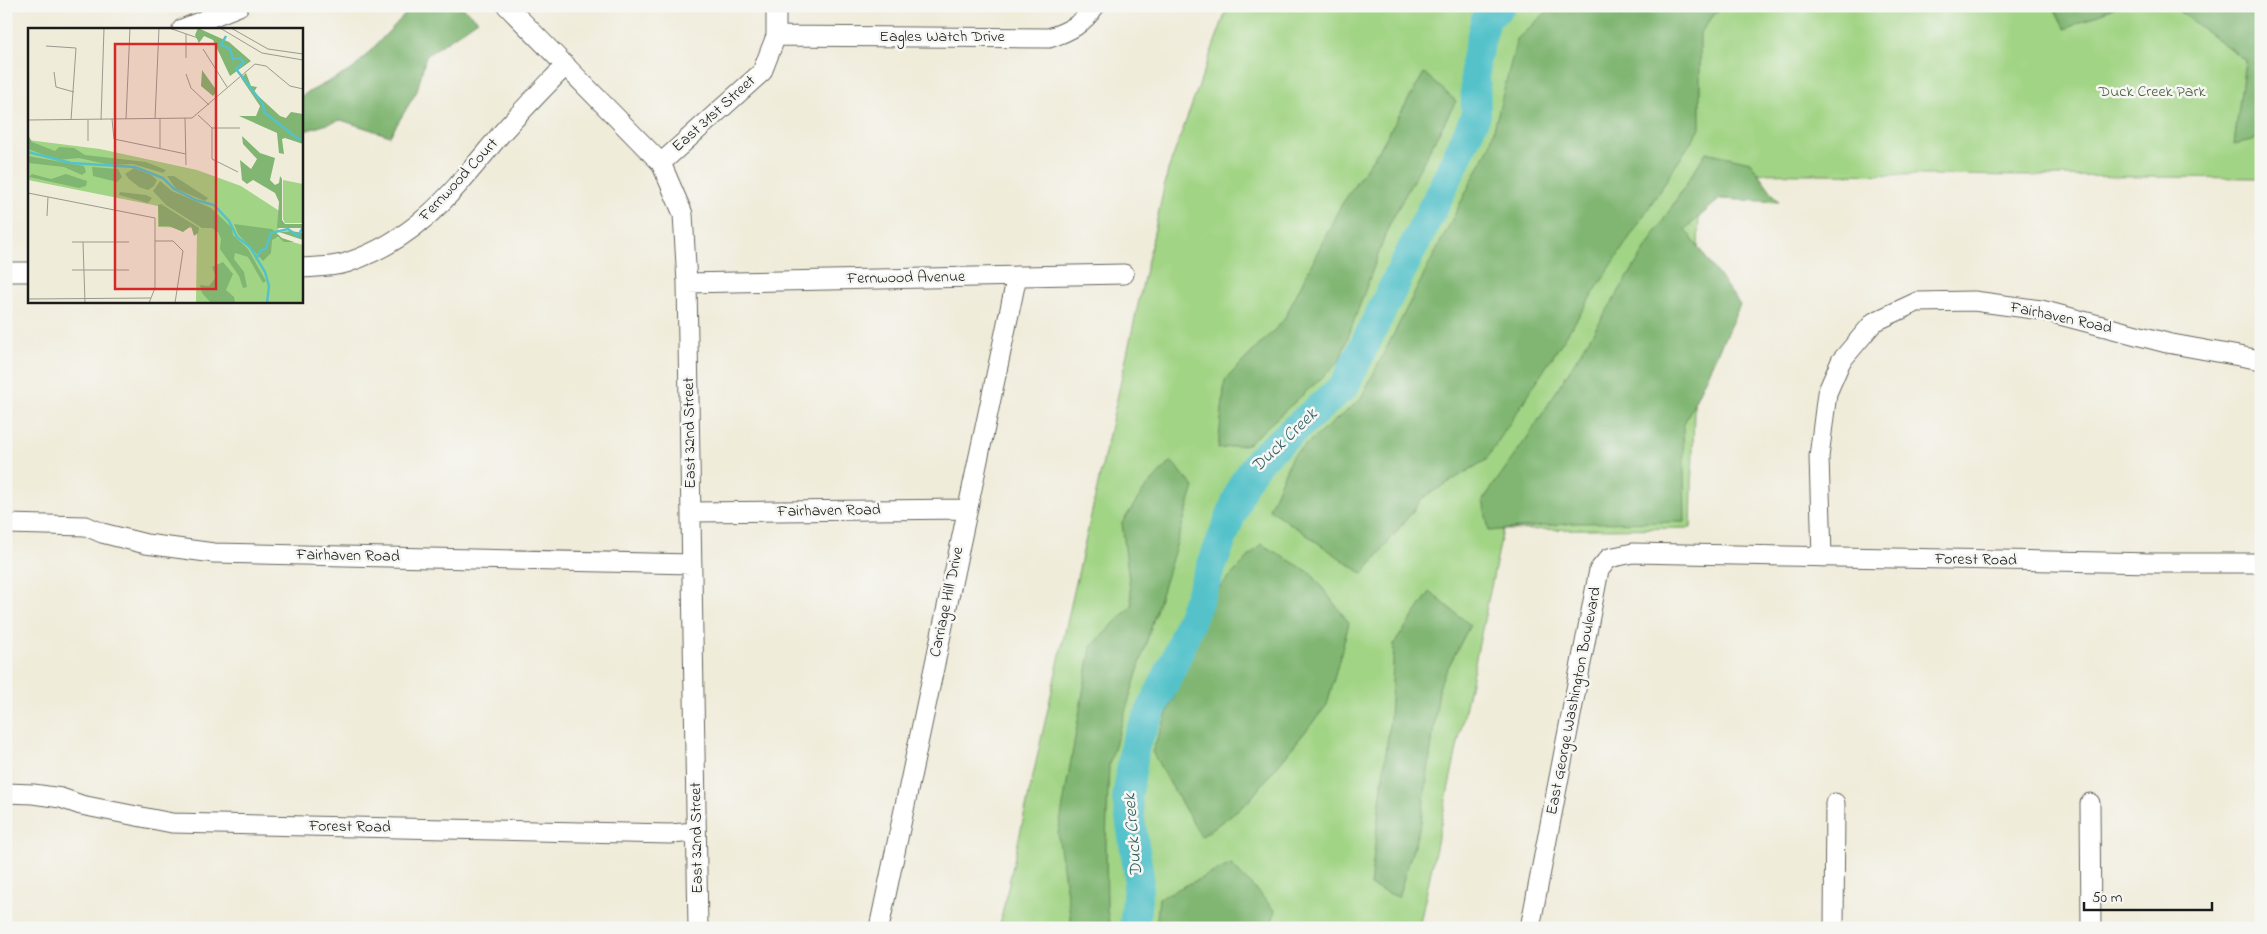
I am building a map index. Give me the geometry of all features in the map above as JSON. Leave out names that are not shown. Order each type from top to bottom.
[{"type":"street","points":[[184,28],[239,6]]},
{"type":"street","name":"East 32nd Street","points":[[508,6],[661,163],[683,214],[687,283],[698,928]]},
{"type":"street","name":"East 31st Street","points":[[661,163],[762,72],[776,36],[776,6]]},
{"type":"street","name":"Eagles Watch Drive","points":[[776,36],[1049,38],[1069,31],[1086,19],[1095,6]]},
{"type":"street","name":"Fernwood Court","points":[[302,268],[344,264],[380,250],[412,230],[446,199],[516,117],[566,65]]},
{"type":"street","points":[[6,272],[28,272]]},
{"type":"street","name":"Fernwood Avenue","points":[[687,283],[1124,274]]},
{"type":"street","name":"Carriage Hill Drive","points":[[879,928],[1017,276]]},
{"type":"street","name":"Fairhaven Road","points":[[1822,557],[1819,457],[1827,394],[1841,361],[1874,322],[1917,302],[1974,301],[2041,310],[2167,343],[2261,360]]},
{"type":"street","name":"Fairhaven Road","points":[[691,512],[966,510]]},
{"type":"street","name":"Fairhaven Road","points":[[6,524],[86,526],[102,534],[146,544],[214,553],[692,564]]},
{"type":"street","name":"East George Washington Boulevard","points":[[1530,928],[1599,570],[1609,558],[1634,553],[1690,554]]},
{"type":"street","name":"Forest Road","points":[[1690,554],[2154,563],[2261,562]]},
{"type":"street","name":"Forest Road","points":[[6,793],[61,798],[81,805],[172,823],[670,834],[696,832]]},
{"type":"street","points":[[1834,803],[1834,928]]},
{"type":"street","points":[[2090,803],[2091,928]]},
{"type":"green space","points":[[413,6],[461,6],[478,20],[426,56],[417,91],[390,136],[341,120],[302,132],[302,95],[353,69]]},
{"type":"green space","name":"Duck Creek Park","points":[[1228,6],[2261,6],[2261,178],[1700,173],[1691,528],[1503,530],[1419,928],[999,928],[1168,170]]},
{"type":"green space","points":[[1553,6],[1721,6],[1700,33],[1700,128],[1486,460],[1424,497],[1363,574],[1269,509],[1292,456],[1360,400],[1490,145],[1517,39]]},
{"type":"green space","points":[[2053,6],[2117,6],[2065,29]]},
{"type":"green space","points":[[2172,6],[2261,6],[2261,138],[2234,144],[2245,60]]},
{"type":"green space","points":[[1424,73],[1456,101],[1389,225],[1339,362],[1248,444],[1218,449],[1225,380],[1283,321],[1340,207],[1383,143]]},
{"type":"green space","points":[[1706,152],[1750,162],[1779,202],[1720,199],[1685,229],[1740,305],[1683,426],[1685,522],[1576,523],[1489,531],[1483,500],[1529,435]]},
{"type":"green space","points":[[1171,461],[1194,487],[1109,765],[1106,841],[1107,910],[1110,928],[1072,928],[1058,834],[1091,647],[1132,605],[1122,523],[1143,491]]},
{"type":"green space","points":[[1261,544],[1311,573],[1349,623],[1327,705],[1247,803],[1201,837],[1152,752],[1215,592]]},
{"type":"green space","points":[[1430,592],[1470,625],[1440,683],[1421,823],[1398,897],[1370,886],[1390,718],[1394,644]]},
{"type":"green space","points":[[1231,864],[1275,910],[1271,928],[1156,928],[1159,898]]},
{"type":"waterway","name":"Duck Creek","points":[[1134,928],[1139,876],[1127,799],[1135,744],[1176,658],[1243,484],[1259,460],[1344,386],[1447,179],[1476,115],[1475,63],[1486,18],[1500,6]]}]
